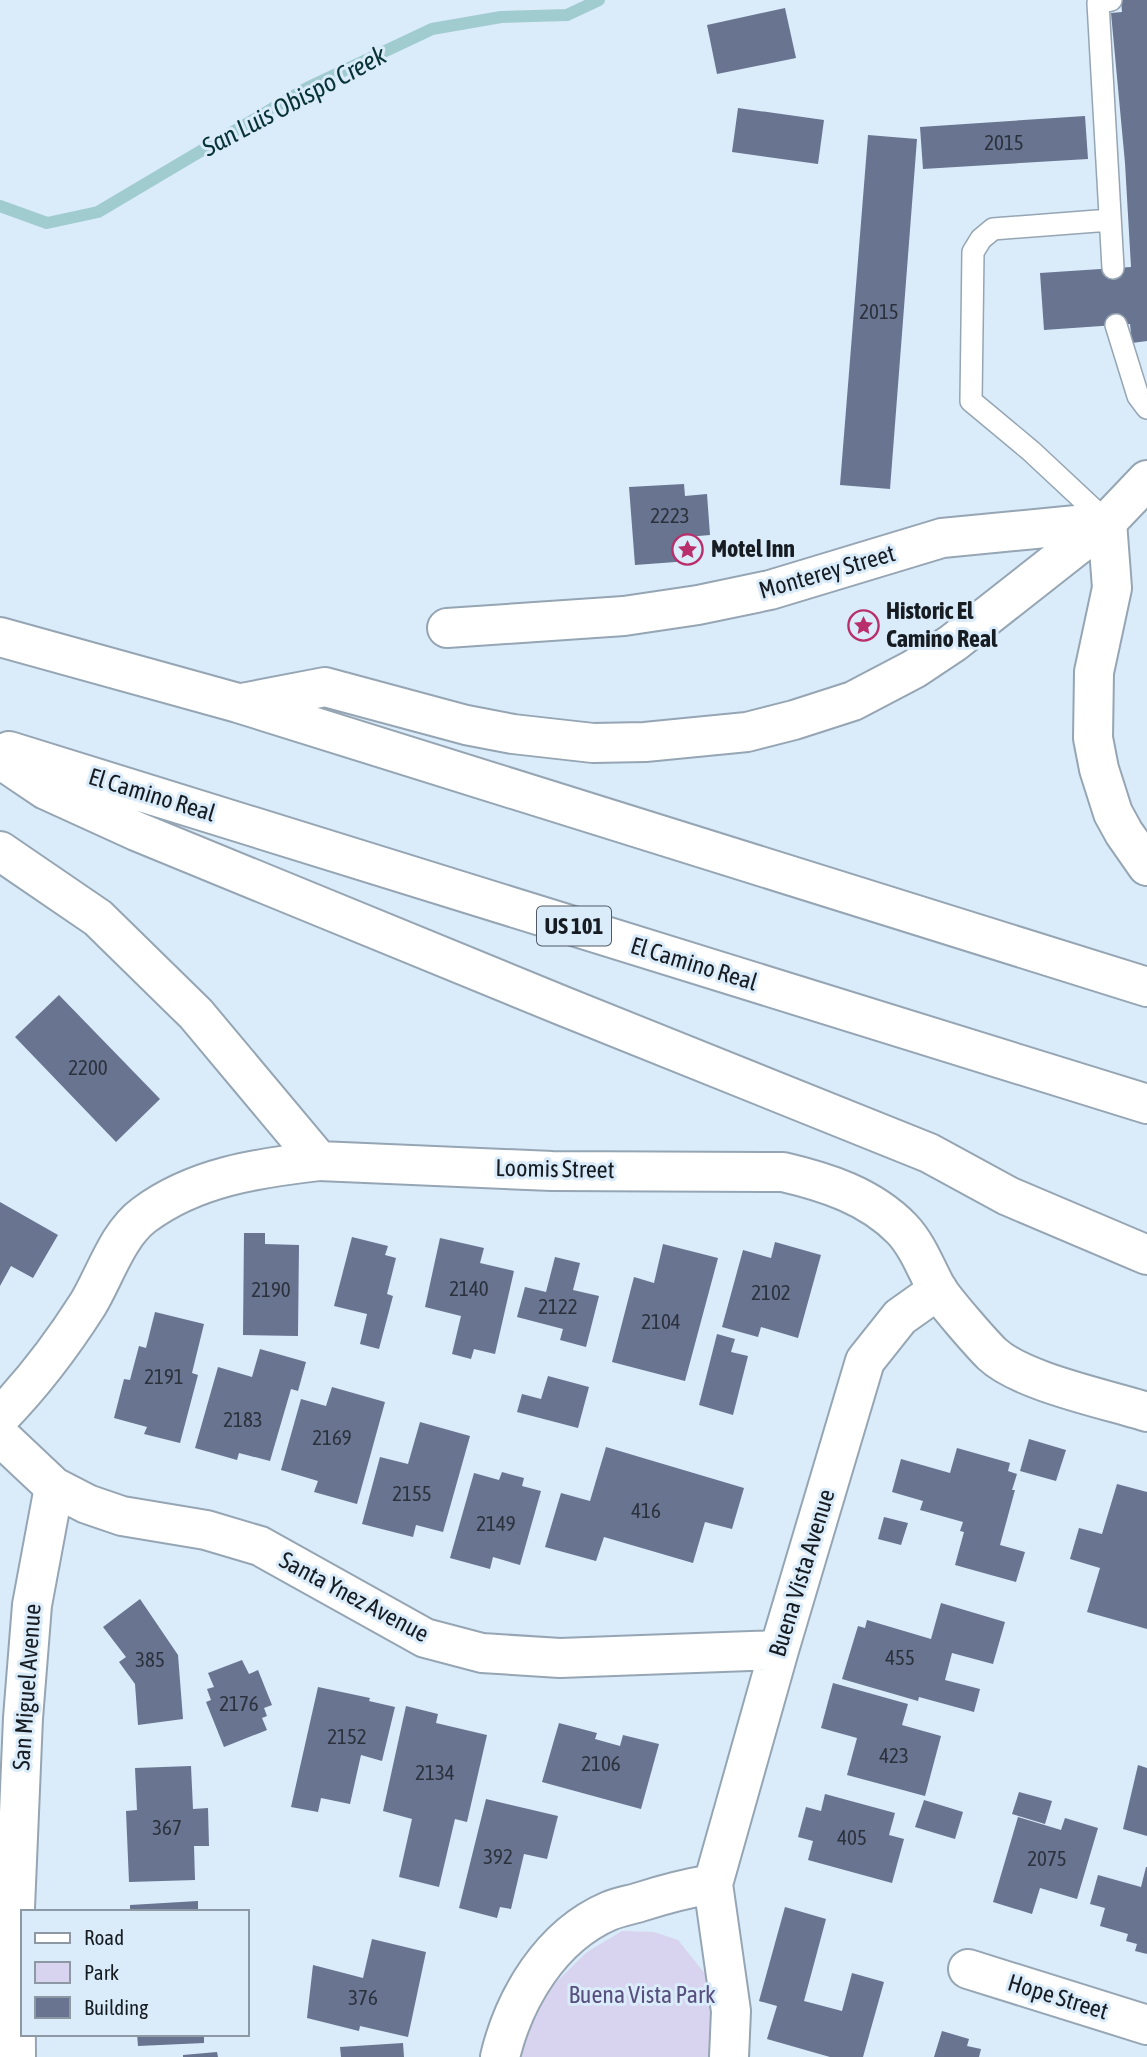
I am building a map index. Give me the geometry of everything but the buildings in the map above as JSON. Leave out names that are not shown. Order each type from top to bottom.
[{"type":"main road","points":[[238,703],[325,687],[466,725],[552,739],[593,743],[645,742],[747,732],[853,701],[914,669],[953,643],[1107,522],[1147,480]]},
{"type":"main road","points":[[1107,522],[1112,587],[1094,673],[1093,738],[1099,769],[1113,813],[1147,866]]},
{"type":"main road","name":"Monterey Street","points":[[447,628],[624,616],[698,606],[770,590],[942,538],[1107,522]]},
{"type":"main road","points":[[0,637],[238,703],[1147,987]]},
{"type":"main road","name":"El Camino Real","points":[[0,748],[1147,1104]]},
{"type":"main road","points":[[0,759],[46,790],[135,831],[929,1153],[1007,1196],[1147,1255]]},
{"type":"main road","points":[[0,851],[98,918],[196,1014],[320,1161]]},
{"type":"main road","points":[[0,1417],[55,1353],[100,1284],[122,1240],[142,1216],[177,1195],[229,1175],[320,1161]]},
{"type":"main road","name":"Loomis Street","points":[[320,1161],[552,1171],[783,1172],[835,1186],[871,1204],[902,1229],[926,1264],[938,1290],[993,1355],[1027,1375],[1147,1412]]},
{"type":"main road","name":"Buena Vista Avenue","points":[[729,2057],[732,2011],[713,1884],[865,1361],[900,1318],[938,1290]]},
{"type":"main road","name":"Santa Ynez Avenue","points":[[0,1436],[54,1488],[87,1504],[121,1516],[206,1530],[260,1546],[425,1638],[482,1653],[560,1658],[779,1650]]},
{"type":"main road","name":"San Miguel Avenue","points":[[16,2057],[15,1908],[23,1718],[32,1605],[54,1488]]},
{"type":"main road","points":[[500,2057],[521,1998],[537,1972],[566,1941],[609,1911],[677,1890],[713,1884]]},
{"type":"main road","name":"Hope Street","points":[[968,1969],[1147,2025]]},
{"type":"lane","points":[[1111,0],[1098,3],[1113,268]]},
{"type":"lane","points":[[1107,522],[1031,451],[971,401],[973,252],[981,239],[993,229],[1110,220]]},
{"type":"lane","points":[[1116,324],[1138,396],[1147,408]]},
{"type":"green space","name":"Buena Vista Park","points":[[622,1931],[654,1932],[678,1940],[706,1975],[717,2035],[716,2057],[515,2057],[541,1997],[587,1952]]},
{"type":"waterway","name":"San Luis Obispo Creek","points":[[0,206],[47,223],[98,212],[307,88],[432,29],[501,17],[567,15],[599,0]]},
{"type":"place","name":"Motel Inn","points":[[688,549]]},
{"type":"place","name":"Historic El Camino Real","points":[[863,625]]}]
